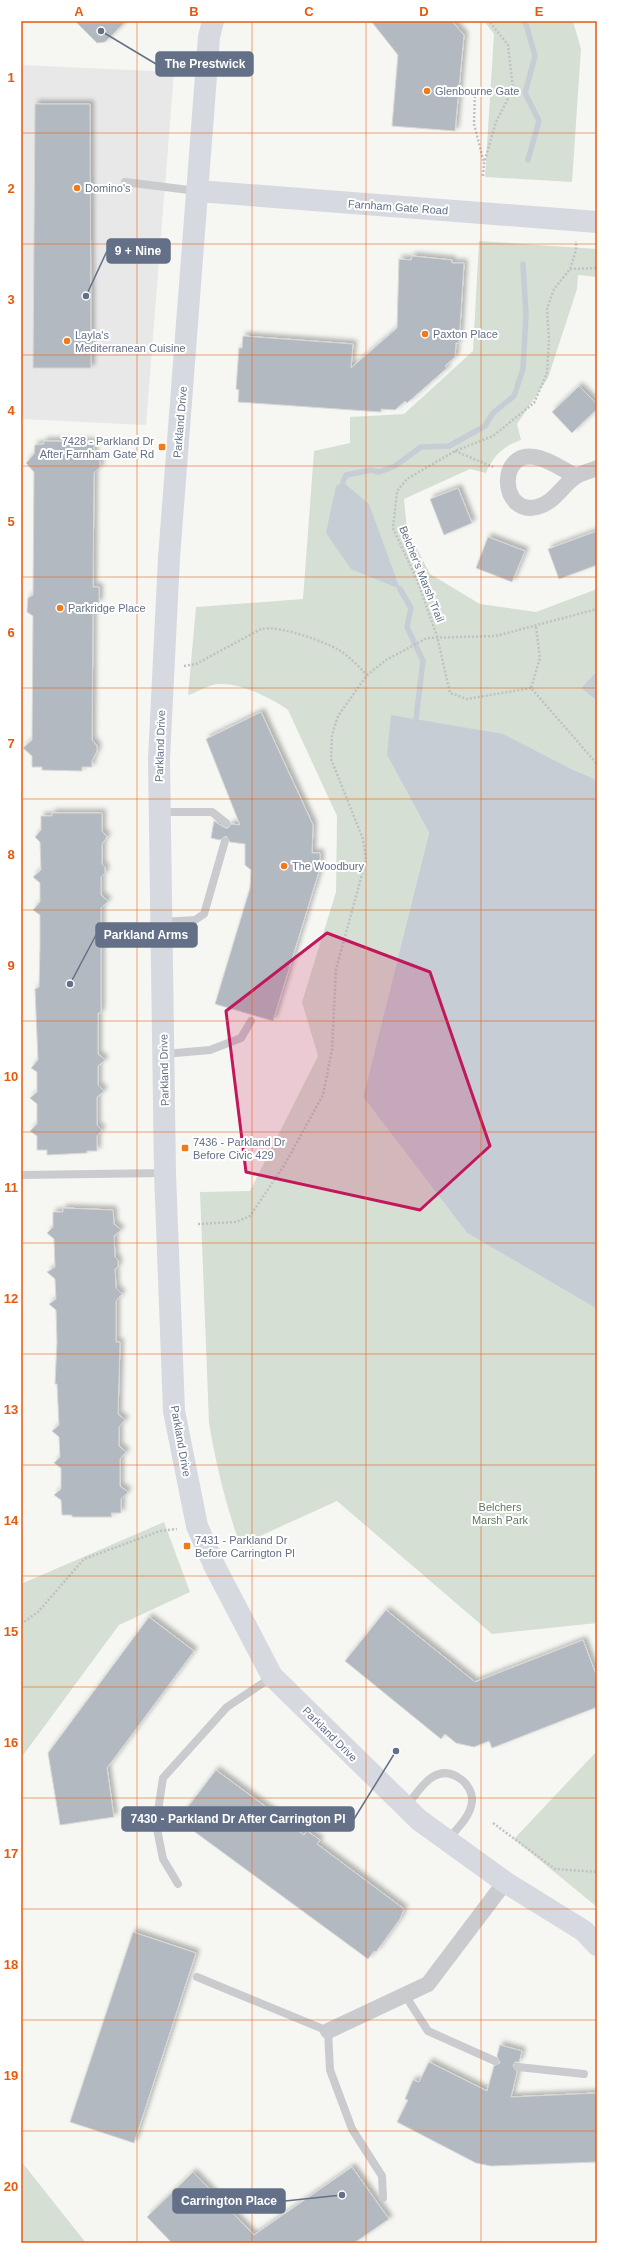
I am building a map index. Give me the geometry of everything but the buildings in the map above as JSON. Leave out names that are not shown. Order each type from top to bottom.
[{"type":"street","name":"Parkland Drive","points":[[212,21],[209,36],[169,558],[159,759],[165,1173],[174,1411],[197,1526],[215,1567],[272,1676],[418,1820],[505,1882],[584,1931],[597,1946]]},
{"type":"street","name":"Farnham Gate Road","points":[[198,191],[597,222]]},
{"type":"street","points":[[576,476],[549,462],[534,457],[521,458],[513,465],[508,473],[508,491],[514,500],[524,507],[535,508],[546,504],[554,498],[576,476],[597,468]]},
{"type":"street","points":[[328,2031],[428,1984],[505,1882]]},
{"type":"lane","points":[[125,182],[198,191]]},
{"type":"lane","points":[[160,812],[212,812],[226,823]]},
{"type":"lane","points":[[162,922],[195,920],[204,914],[225,841]]},
{"type":"lane","points":[[164,1054],[210,1050],[240,1038],[251,1021]]},
{"type":"lane","points":[[21,1175],[165,1173]]},
{"type":"lane","points":[[178,1884],[163,1859],[156,1824],[163,1778],[227,1707],[272,1676]]},
{"type":"lane","points":[[406,1808],[423,1785],[438,1774],[454,1774],[468,1785],[473,1801],[465,1819],[447,1840]]},
{"type":"lane","points":[[197,1977],[328,2031],[330,2070],[352,2129],[382,2176],[383,2198]]},
{"type":"lane","points":[[405,1995],[428,2031],[495,2061]]},
{"type":"lane","points":[[518,2067],[584,2074]]},
{"type":"path","points":[[483,176],[484,163],[496,122],[514,89],[508,46],[489,21]]},
{"type":"path","points":[[474,88],[474,124],[484,163]]},
{"type":"path","name":"Belcher's Marsh Trail","points":[[531,688],[466,699],[450,692],[437,636],[417,580],[393,528],[396,491],[407,480],[455,451],[494,436],[534,403],[547,373],[549,340],[546,309],[554,289],[570,269],[576,250],[576,242]]},
{"type":"path","points":[[570,269],[597,268]]},
{"type":"path","points":[[455,451],[508,473]]},
{"type":"path","name":"Belcher's Marsh Trail","points":[[198,1224],[236,1222],[250,1216],[285,1164],[323,1096],[332,1050],[336,969],[366,860],[363,839],[333,765],[330,750],[338,716],[367,675],[386,660],[427,638],[437,636],[468,638],[496,636],[536,627],[597,609]]},
{"type":"path","points":[[536,627],[540,658],[531,688],[597,764]]},
{"type":"path","points":[[163,670],[196,664],[261,629],[268,628],[306,637],[340,650],[367,675]]},
{"type":"path","points":[[21,1624],[38,1612],[84,1559],[160,1531],[197,1526]]},
{"type":"path","points":[[493,1823],[554,1869],[597,1872]]},
{"type":"highlighted area","points":[[327,933],[430,972],[490,1146],[420,1210],[246,1172],[226,1011]]},
{"type":"shaded area","points":[[21,65],[174,72],[146,425],[21,419]]},
{"type":"shaded area","points":[[343,482],[369,504],[400,589],[351,569],[326,533],[336,486]]},
{"type":"shaded area","points":[[597,671],[597,701],[581,688]]},
{"type":"shaded area","points":[[391,715],[503,734],[567,767],[597,780],[597,1309],[467,1233],[363,1097],[429,833],[387,755]]},
{"type":"green space","points":[[484,21],[573,21],[581,49],[572,182],[485,177],[494,34]]},
{"type":"green space","name":"Belchers Marsh Park","points":[[479,241],[597,249],[597,277],[578,275],[577,289],[548,378],[517,424],[521,440],[509,445],[499,452],[486,473],[470,469],[404,499],[407,530],[430,574],[480,604],[536,612],[597,589],[597,671],[581,688],[597,701],[597,780],[567,767],[387,755],[429,833],[363,1097],[467,1233],[597,1309],[597,1623],[492,1634],[337,1501],[240,1545],[230,1515],[209,1423],[200,1192],[250,1191],[318,1056],[302,1002],[336,892],[337,816],[288,710],[256,692],[238,686],[217,684],[188,695],[196,607],[303,599],[314,451],[350,443],[350,417],[404,414],[473,351]]},
{"type":"green space","points":[[164,1522],[190,1592],[119,1625],[21,1758],[21,1584]]},
{"type":"green space","points":[[597,1751],[597,1907],[514,1839]]},
{"type":"green space","points":[[21,2161],[86,2243],[21,2243]]},
{"type":"waterway","points":[[523,21],[526,24],[535,56],[525,93],[539,121],[528,160]]},
{"type":"waterway","points":[[343,482],[346,475],[371,470],[379,472],[395,466],[421,447],[449,446],[485,426],[493,413],[514,396],[523,369],[526,314],[523,264]]},
{"type":"waterway","points":[[400,589],[411,608],[407,627],[423,661],[416,719]]},
{"type":"place","name":"The Prestwick","points":[[101,31]]},
{"type":"place","name":"Glenbourne Gate","points":[[427,91]]},
{"type":"place","name":"Domino's","points":[[77,188]]},
{"type":"place","name":"9 + Nine","points":[[86,296]]},
{"type":"place","name":"Paxton Place","points":[[425,334]]},
{"type":"place","name":"Layla's Mediterranean Cuisine","points":[[67,341]]},
{"type":"place","name":"7428 - Parkland Dr After Farnham Gate Rd","points":[[162,447]]},
{"type":"place","name":"Parkridge Place","points":[[60,608]]},
{"type":"place","name":"The Woodbury","points":[[284,866]]},
{"type":"place","name":"Parkland Arms","points":[[70,984]]},
{"type":"place","name":"7436 - Parkland Dr Before Civic 429","points":[[185,1148]]},
{"type":"place","name":"7431 - Parkland Dr Before Carrington Pl","points":[[187,1546]]},
{"type":"place","name":"7430 - Parkland Dr After Carrington Pl","points":[[396,1751]]},
{"type":"place","name":"Carrington Place","points":[[342,2195]]}]
